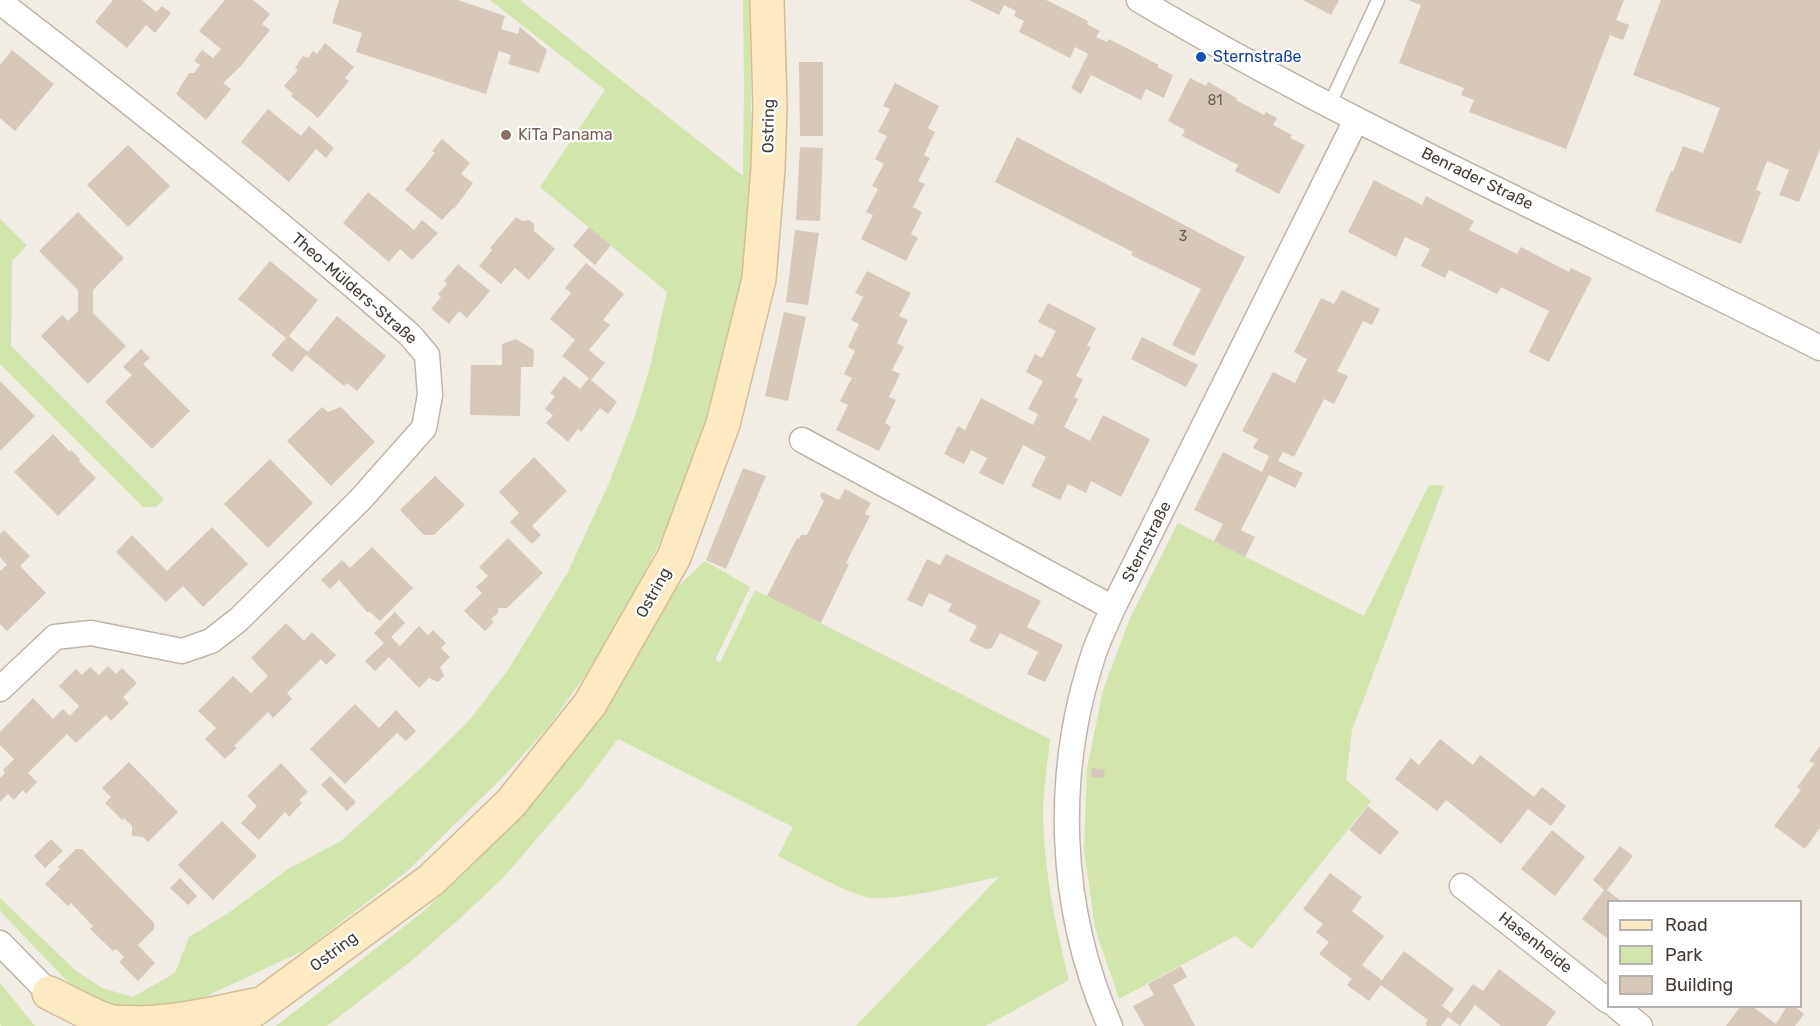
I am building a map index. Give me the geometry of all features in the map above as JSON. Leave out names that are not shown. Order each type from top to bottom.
[{"type":"main road","name":"Ostring","points":[[232,1026],[261,1014],[431,880],[511,803],[590,704],[670,565],[723,424],[759,279],[768,169],[770,106],[767,0]]},
{"type":"main road","points":[[49,993],[111,1022],[154,1023],[261,1014]]},
{"type":"main road","points":[[49,993],[54,1026]]},
{"type":"street","name":"Benrader Straße","points":[[1139,0],[1212,43],[1356,120],[1820,348]]},
{"type":"street","name":"Theo-Mülders-Straße","points":[[0,2],[207,164],[410,335],[427,355],[430,395],[424,428],[375,484],[238,620],[211,641],[182,651],[90,633],[55,638],[0,689]]},
{"type":"street","name":"Sternstraße","points":[[1110,1026],[1098,999],[1088,967],[1076,918],[1067,857],[1066,817],[1069,769],[1084,686],[1096,648],[1113,608],[1356,120]]},
{"type":"street","points":[[802,440],[1113,608]]},
{"type":"street","name":"Hasenheide","points":[[1462,886],[1607,1000]]},
{"type":"street","points":[[0,943],[83,1026]]},
{"type":"street","points":[[1618,1008],[1641,1026]]},
{"type":"lane","points":[[1329,105],[1377,0]]},
{"type":"green space","points":[[490,0],[520,0],[743,176],[743,0],[750,0],[752,199],[740,290],[717,389],[666,530],[610,641],[548,727],[504,776],[406,872],[305,950],[183,1007],[115,1009],[73,987],[0,911],[0,898],[75,970],[102,988],[133,997],[175,973],[189,937],[227,914],[288,869],[341,841],[468,722],[508,670],[568,572],[609,483],[635,416],[651,363],[667,292],[540,187],[605,90]]},
{"type":"green space","points":[[0,219],[27,245],[12,261],[11,346],[164,499],[156,507],[143,507],[0,364]]},
{"type":"green space","points":[[1429,485],[1444,486],[1352,730],[1346,780],[1371,801],[1252,949],[1235,936],[1119,999],[1095,928],[1084,849],[1087,769],[1103,690],[1131,616],[1178,523],[1364,616]]},
{"type":"green space","points":[[705,561],[750,587],[715,660],[720,663],[755,590],[1050,739],[1043,808],[1045,852],[1055,916],[1069,980],[986,1026],[856,1026],[999,877],[901,897],[862,896],[778,856],[793,827],[618,739],[584,784],[503,878],[410,962],[327,1026],[276,1026],[423,912],[496,840],[674,590]]},
{"type":"green space","points":[[0,983],[35,1026],[1,1026]]},
{"type":"building","points":[[113,0],[142,0],[156,12],[162,6],[171,13],[155,33],[146,25],[127,48],[95,22]]},
{"type":"building","points":[[225,0],[253,0],[270,14],[262,24],[270,30],[241,66],[223,83],[231,89],[206,120],[176,94],[189,73],[194,73],[200,65],[194,61],[202,50],[213,58],[221,49],[199,31]]},
{"type":"building","points":[[339,0],[458,0],[505,16],[501,29],[518,34],[520,27],[547,50],[539,73],[508,64],[511,55],[499,51],[486,94],[356,52],[362,33],[332,23]]},
{"type":"building","points":[[969,0],[1046,0],[1088,21],[1087,24],[1100,31],[1096,37],[1107,42],[1109,39],[1159,65],[1157,67],[1173,75],[1164,98],[1146,89],[1141,100],[1091,75],[1081,94],[1071,88],[1088,54],[1075,47],[1070,58],[1019,32],[1024,21],[1014,16],[1016,11],[1004,5],[999,15]]},
{"type":"building","points":[[1303,0],[1339,0],[1331,15]]},
{"type":"building","points":[[1408,0],[1624,0],[1616,20],[1629,25],[1623,40],[1610,35],[1566,149],[1469,112],[1474,100],[1461,95],[1464,88],[1399,63],[1421,5]]},
{"type":"building","points":[[1661,0],[1820,0],[1820,149],[1799,202],[1779,195],[1789,170],[1767,161],[1756,190],[1761,192],[1741,244],[1655,211],[1683,146],[1703,153],[1720,108],[1633,75]]},
{"type":"building","points":[[325,43],[354,67],[345,78],[349,81],[318,118],[291,96],[293,94],[284,86],[298,70],[295,68],[303,56],[308,58],[313,51],[317,54]]},
{"type":"building","points":[[12,50],[54,84],[15,131],[0,118],[0,65]]},
{"type":"building","points":[[799,62],[823,62],[823,136],[800,136]]},
{"type":"building","points":[[1190,78],[1206,86],[1208,82],[1264,115],[1266,112],[1277,118],[1273,125],[1292,135],[1290,138],[1305,145],[1279,194],[1235,171],[1238,165],[1182,136],[1185,130],[1168,121]]},
{"type":"building","points":[[895,83],[939,106],[928,128],[935,132],[924,155],[930,158],[918,181],[925,184],[913,207],[922,212],[911,234],[918,238],[906,261],[861,239],[873,215],[866,212],[878,189],[872,186],[884,164],[875,159],[887,136],[878,132],[890,109],[883,106]]},
{"type":"building","points":[[268,109],[301,136],[309,126],[334,148],[326,158],[316,149],[289,182],[241,142]]},
{"type":"building","points":[[1017,137],[1245,257],[1194,356],[1172,345],[1201,289],[1131,255],[1133,252],[995,182]]},
{"type":"building","points":[[442,139],[470,163],[461,174],[473,183],[454,209],[442,220],[405,190],[435,153],[432,151]]},
{"type":"building","points":[[128,145],[170,186],[128,227],[87,185]]},
{"type":"building","points":[[800,147],[823,148],[820,221],[796,220]]},
{"type":"building","points":[[1374,180],[1422,205],[1426,196],[1474,221],[1469,230],[1517,254],[1521,247],[1569,272],[1571,268],[1592,278],[1549,362],[1529,352],[1549,311],[1501,287],[1497,294],[1449,270],[1445,278],[1421,266],[1430,249],[1405,237],[1396,257],[1348,232]]},
{"type":"building","points":[[368,192],[414,230],[422,220],[438,233],[412,260],[400,249],[389,262],[343,223]]},
{"type":"building","points":[[78,212],[124,258],[93,290],[93,313],[126,346],[88,384],[41,336],[62,315],[68,321],[78,311],[78,290],[39,251]]},
{"type":"building","points":[[516,217],[522,221],[529,220],[534,224],[534,231],[555,249],[529,280],[515,268],[501,284],[479,266],[492,250],[490,248]]},
{"type":"building","points":[[589,227],[611,245],[595,265],[573,246]]},
{"type":"building","points":[[795,230],[819,233],[808,305],[786,302]]},
{"type":"building","points":[[270,261],[318,300],[289,336],[298,344],[308,352],[337,316],[386,356],[357,391],[347,383],[344,386],[306,355],[292,372],[271,355],[286,338],[238,299]]},
{"type":"building","points":[[586,263],[624,294],[603,320],[610,325],[589,350],[605,363],[591,380],[617,402],[608,414],[600,408],[581,432],[578,429],[568,442],[546,423],[553,415],[545,409],[555,396],[550,393],[564,376],[580,389],[589,378],[562,356],[575,340],[550,319],[571,293],[565,288]]},
{"type":"building","points":[[458,264],[490,291],[467,318],[459,311],[449,324],[431,309],[441,297],[438,294],[447,284],[444,281]]},
{"type":"building","points":[[867,271],[911,293],[899,316],[908,320],[897,343],[904,347],[892,370],[900,374],[889,397],[896,400],[885,423],[891,427],[879,451],[836,430],[848,405],[840,401],[852,378],[844,374],[855,351],[848,347],[859,324],[851,320],[863,297],[855,293]]},
{"type":"building","points":[[1342,290],[1380,309],[1372,325],[1363,321],[1337,371],[1348,376],[1334,404],[1324,399],[1294,457],[1283,452],[1278,461],[1303,473],[1295,488],[1269,475],[1241,530],[1255,537],[1245,557],[1214,541],[1223,524],[1194,510],[1223,452],[1262,472],[1269,456],[1253,448],[1258,439],[1242,431],[1273,372],[1295,383],[1307,359],[1294,352],[1321,298],[1334,304]]},
{"type":"building","points":[[1048,303],[1096,328],[1087,346],[1091,347],[1076,376],[1083,379],[1074,397],[1078,399],[1064,427],[1090,441],[1103,415],[1150,439],[1121,497],[1091,481],[1086,493],[1068,484],[1060,500],[1031,486],[1046,457],[1023,445],[1003,485],[979,473],[987,458],[971,450],[964,464],[944,454],[958,426],[965,430],[981,398],[1033,425],[1038,414],[1028,409],[1043,381],[1026,372],[1035,354],[1042,358],[1056,331],[1038,322]]},
{"type":"building","points":[[784,312],[806,317],[788,401],[765,396]]},
{"type":"building","points":[[1142,337],[1198,365],[1186,387],[1131,359]]},
{"type":"building","points":[[516,339],[534,350],[533,367],[521,367],[520,416],[470,415],[471,365],[502,365],[502,344]]},
{"type":"building","points":[[141,349],[150,358],[143,364],[190,411],[152,449],[105,402],[132,375],[123,367]]},
{"type":"building","points":[[0,381],[35,416],[0,451]]},
{"type":"building","points":[[322,407],[328,412],[341,407],[375,442],[331,486],[287,441]]},
{"type":"building","points":[[53,434],[80,459],[79,461],[96,478],[58,516],[14,472]]},
{"type":"building","points":[[534,457],[567,491],[532,526],[541,535],[532,544],[510,522],[519,513],[499,492]]},
{"type":"building","points":[[270,459],[313,503],[268,548],[224,504]]},
{"type":"building","points":[[743,468],[766,476],[726,569],[706,560]]},
{"type":"building","points":[[435,476],[465,505],[434,535],[424,535],[400,510]]},
{"type":"building","points":[[845,489],[871,503],[865,514],[870,516],[846,563],[849,564],[821,623],[767,596],[797,538],[807,535],[824,501],[820,496],[822,492],[839,500]]},
{"type":"building","points":[[212,527],[248,564],[203,607],[183,586],[166,602],[116,552],[132,535],[167,571]]},
{"type":"building","points":[[4,530],[30,556],[20,566],[46,593],[7,631],[0,624],[0,571],[7,565],[0,557],[0,534]]},
{"type":"building","points":[[508,538],[543,573],[507,608],[498,608],[498,613],[491,619],[494,622],[485,631],[464,611],[482,593],[476,587],[488,576],[479,567]]},
{"type":"building","points":[[372,547],[413,588],[380,621],[367,612],[339,580],[330,589],[321,580],[342,560],[350,568]]},
{"type":"building","points":[[946,554],[1041,601],[1027,627],[1063,645],[1045,682],[1027,674],[1038,652],[1000,633],[992,648],[986,649],[969,641],[977,626],[948,611],[952,604],[929,593],[922,607],[907,600],[927,559],[940,565]]},
{"type":"building","points":[[395,612],[405,623],[391,637],[400,646],[419,626],[428,635],[433,630],[446,643],[441,648],[450,657],[440,667],[444,676],[438,682],[429,678],[419,688],[389,657],[375,671],[365,661],[384,643],[374,633]]},
{"type":"building","points":[[286,623],[304,641],[312,632],[336,655],[326,665],[321,659],[287,693],[292,699],[273,718],[268,712],[234,746],[237,748],[225,759],[205,739],[216,728],[198,711],[233,676],[251,693],[268,676],[251,658]]},
{"type":"building","points":[[108,666],[116,674],[122,668],[137,683],[123,697],[129,703],[111,721],[106,715],[76,743],[67,734],[28,773],[37,782],[26,794],[23,790],[14,800],[8,794],[0,802],[0,778],[5,773],[3,770],[14,759],[0,745],[0,732],[33,698],[53,719],[63,709],[70,716],[79,706],[59,686],[76,669],[82,675],[90,667],[99,675]]},
{"type":"building","points":[[355,704],[379,728],[396,710],[416,731],[406,741],[397,733],[345,784],[310,749]]},
{"type":"building","points":[[1440,739],[1473,765],[1480,755],[1534,797],[1542,787],[1566,806],[1551,826],[1528,809],[1501,844],[1446,800],[1437,811],[1395,779],[1411,758],[1419,765]]},
{"type":"building","points":[[1820,746],[1820,828],[1805,849],[1774,826],[1801,790],[1797,787],[1814,764],[1809,761]]},
{"type":"building","points":[[129,762],[178,812],[148,842],[143,837],[132,836],[132,826],[124,818],[122,820],[105,803],[111,797],[102,788]]},
{"type":"building","points":[[281,763],[308,792],[299,800],[302,803],[289,817],[285,812],[259,840],[241,823],[257,806],[247,796]]},
{"type":"building","points":[[1092,768],[1105,770],[1104,778],[1091,777]]},
{"type":"building","points":[[330,776],[356,802],[347,811],[321,785]]},
{"type":"building","points":[[1368,806],[1399,832],[1380,855],[1349,830]]},
{"type":"building","points":[[222,821],[257,856],[213,900],[178,865]]},
{"type":"building","points":[[1552,830],[1585,857],[1555,896],[1521,869]]},
{"type":"building","points":[[51,839],[63,851],[45,868],[34,856]]},
{"type":"building","points":[[1620,846],[1633,856],[1607,890],[1620,900],[1607,900],[1607,938],[1582,919],[1604,890],[1593,880]]},
{"type":"building","points":[[76,849],[82,849],[154,923],[154,929],[138,945],[155,963],[138,981],[119,962],[124,957],[116,949],[113,951],[90,929],[93,926],[71,903],[68,906],[45,884]]},
{"type":"building","points":[[1330,873],[1362,897],[1352,911],[1384,936],[1362,965],[1382,980],[1404,951],[1454,989],[1442,1006],[1451,1013],[1473,984],[1483,991],[1499,969],[1556,1012],[1546,1026],[1501,1026],[1475,1005],[1460,1026],[1448,1017],[1441,1026],[1427,1026],[1425,1024],[1428,1020],[1381,985],[1369,1001],[1347,985],[1352,979],[1319,954],[1329,942],[1316,932],[1323,924],[1303,909]]},
{"type":"building","points":[[180,878],[197,896],[188,905],[170,888]]},
{"type":"building","points":[[1181,966],[1187,977],[1173,985],[1195,1026],[1144,1026],[1133,1006],[1154,995],[1148,984]]},
{"type":"building","points":[[1740,1008],[1755,1008],[1776,1024],[1786,1008],[1796,1008],[1804,1014],[1795,1026],[1726,1026]]},
{"type":"place","name":"Sternstraße","points":[[1201,57]]},
{"type":"place","name":"KiTa Panama","points":[[506,135]]}]
